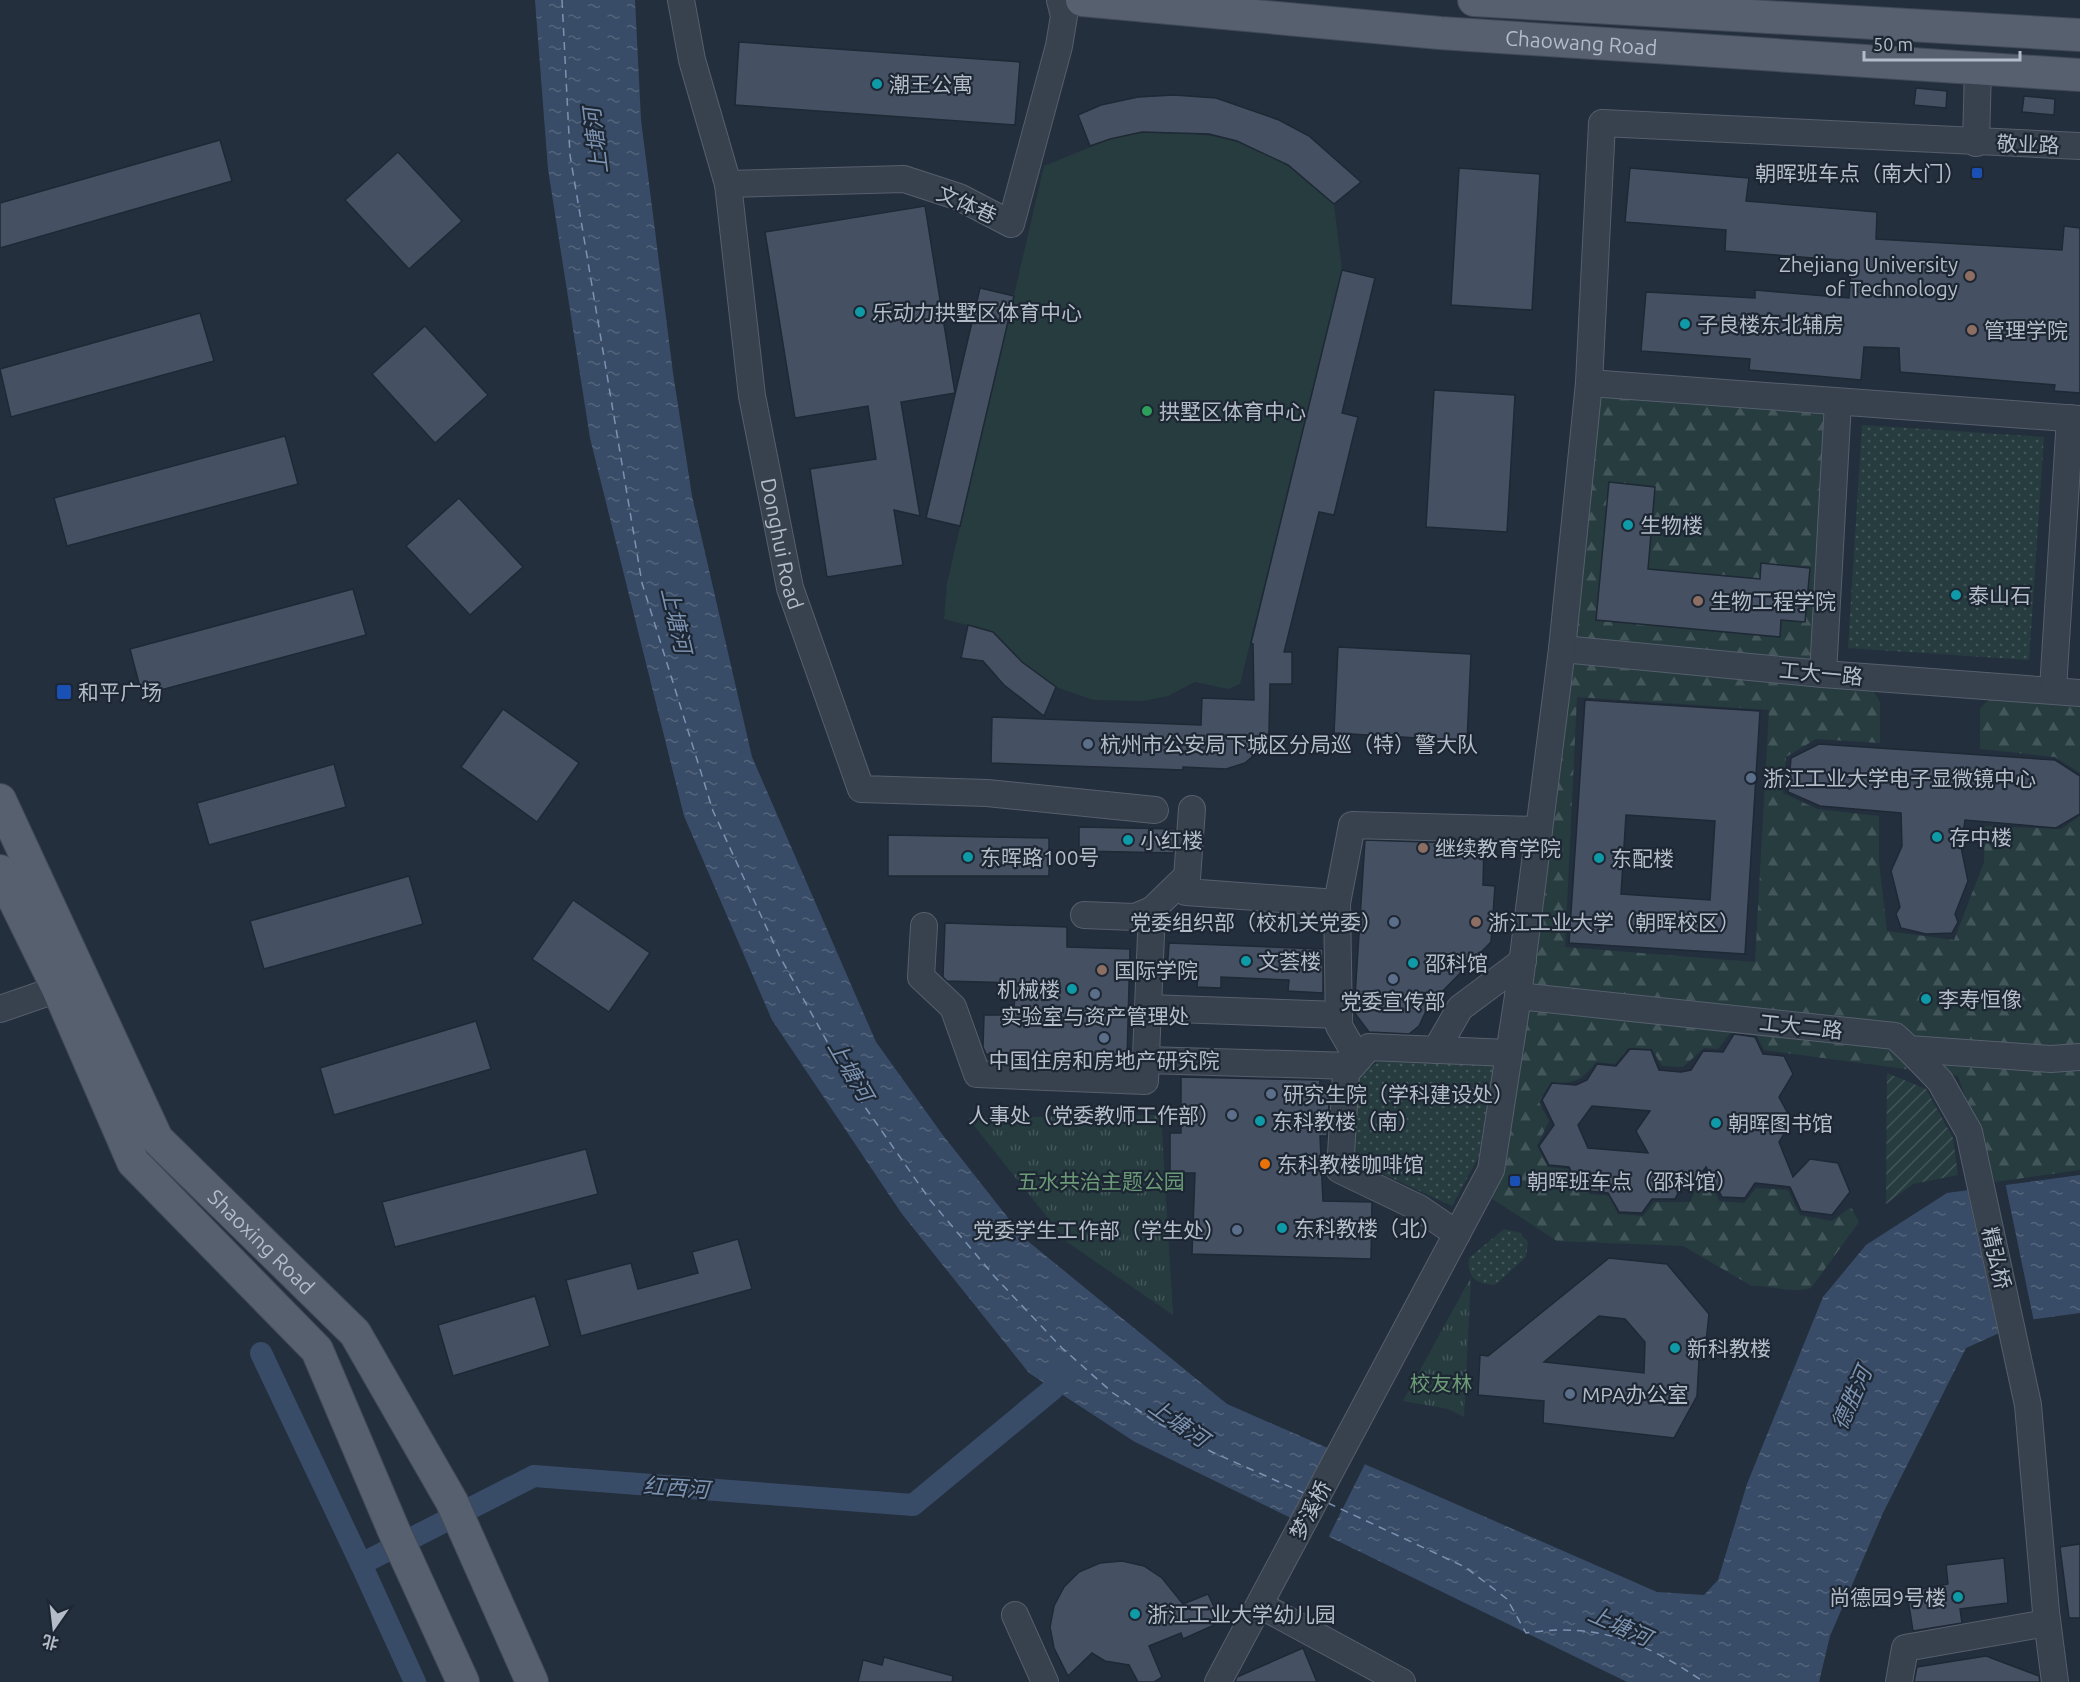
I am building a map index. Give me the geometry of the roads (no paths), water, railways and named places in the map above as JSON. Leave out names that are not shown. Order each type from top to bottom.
[{"type":"main road","name":"Chaowang Road","points":[[1082,0],[1440,33],[2080,75]]},
{"type":"main road","name":"Chaowang Road","points":[[1474,0],[2080,35]]},
{"type":"main road","name":"Shaoxing Road","points":[[0,800],[157,1140],[355,1333],[458,1514],[532,1682]]},
{"type":"main road","name":"Shaoxing Road","points":[[0,871],[58,989],[133,1162],[317,1350],[400,1544],[463,1682]]},
{"type":"street","name":"Donghui Road","points":[[681,0],[692,60],[728,184],[752,396],[790,588],[861,789],[987,793],[1155,810]]},
{"type":"street","name":"文体巷","points":[[728,184],[904,178],[959,197],[1011,224],[1059,46],[1064,16],[1060,0]]},
{"type":"street","points":[[1976,143],[1978,68]]},
{"type":"street","name":"敬业路","points":[[1589,383],[1602,123],[1976,143],[2080,146]]},
{"type":"street","points":[[1589,383],[2075,419],[2053,690]]},
{"type":"street","name":"梦溪桥","points":[[1218,1682],[1491,1170],[1518,996],[1562,649],[1589,383]]},
{"type":"street","points":[[1823,674],[1838,402]]},
{"type":"street","name":"工大一路","points":[[1562,649],[1823,674],[2080,693]]},
{"type":"street","points":[[1192,809],[1186,892],[1338,903]]},
{"type":"street","points":[[1355,1062],[1339,1026],[1338,903],[1352,825],[1539,830]]},
{"type":"street","points":[[1084,915],[1135,917],[1152,910],[1187,876]]},
{"type":"street","points":[[924,926],[921,977],[953,1007],[977,1074],[1145,1081],[1152,910]]},
{"type":"street","points":[[1436,1050],[1460,1008],[1522,961]]},
{"type":"street","points":[[0,1009],[58,989]]},
{"type":"street","name":"工大二路","points":[[1518,996],[1895,1036],[1909,1049],[2051,1059],[2080,1058]]},
{"type":"street","points":[[1148,1008],[1339,1015]]},
{"type":"street","points":[[1457,1234],[1419,1208],[1340,1170],[1346,1073],[1369,1047],[1509,1053]]},
{"type":"street","name":"精弘桥","points":[[1909,1049],[1940,1081],[1969,1131],[2028,1405],[2047,1623],[2055,1682]]},
{"type":"street","points":[[1146,1060],[1355,1062]]},
{"type":"street","points":[[1260,1605],[1402,1682]]},
{"type":"street","points":[[1015,1615],[1045,1682]]},
{"type":"street","points":[[1899,1682],[1905,1648],[2047,1623]]},
{"type":"water","points":[[535,0],[635,0],[641,120],[673,373],[692,496],[752,757],[876,1042],[942,1134],[1024,1238],[1227,1404],[1657,1592],[1704,1595],[1718,1580],[1747,1484],[1823,1297],[1866,1245],[1947,1193],[2080,1175],[2080,1313],[2028,1320],[1966,1348],[1883,1513],[1830,1636],[1819,1682],[1627,1682],[1135,1442],[1029,1373],[902,1214],[772,1020],[684,816],[590,438],[548,169]]},
{"type":"waterway","points":[[261,1353],[361,1564]]},
{"type":"waterway","name":"红西河","points":[[415,1682],[361,1564],[534,1476],[913,1505],[1053,1389],[1074,1367]]},
{"type":"place","name":"潮王公寓","points":[[877,84]]},
{"type":"place","name":"朝晖班车点（南大门）","points":[[1977,173]]},
{"type":"place","name":"Zhejiang University of Technology","points":[[1970,276]]},
{"type":"place","name":"乐动力拱墅区体育中心","points":[[860,312]]},
{"type":"place","name":"子良楼东北辅房","points":[[1685,324]]},
{"type":"place","name":"管理学院","points":[[1972,330]]},
{"type":"place","name":"拱墅区体育中心","points":[[1147,411]]},
{"type":"place","name":"生物楼","points":[[1628,525]]},
{"type":"place","name":"泰山石","points":[[1956,595]]},
{"type":"place","name":"生物工程学院","points":[[1698,601]]},
{"type":"place","name":"和平广场","points":[[64,692]]},
{"type":"place","name":"杭州市公安局下城区分局巡（特）警大队","points":[[1088,744]]},
{"type":"place","name":"浙江工业大学电子显微镜中心","points":[[1751,778]]},
{"type":"place","name":"存中楼","points":[[1937,837]]},
{"type":"place","name":"小红楼","points":[[1128,840]]},
{"type":"place","name":"继续教育学院","points":[[1423,848]]},
{"type":"place","name":"东晖路100号","points":[[968,857]]},
{"type":"place","name":"东配楼","points":[[1599,858]]},
{"type":"place","name":"党委组织部（校机关党委）","points":[[1394,922]]},
{"type":"place","name":"浙江工业大学（朝晖校区）","points":[[1476,922]]},
{"type":"place","name":"文荟楼","points":[[1246,961]]},
{"type":"place","name":"邵科馆","points":[[1413,963]]},
{"type":"place","name":"国际学院","points":[[1102,970]]},
{"type":"place","name":"党委宣传部","points":[[1393,979]]},
{"type":"place","name":"机械楼","points":[[1072,989]]},
{"type":"place","name":"实验室与资产管理处","points":[[1095,994]]},
{"type":"place","name":"李寿恒像","points":[[1926,999]]},
{"type":"place","name":"中国住房和房地产研究院","points":[[1104,1038]]},
{"type":"place","name":"研究生院（学科建设处）","points":[[1271,1094]]},
{"type":"place","name":"人事处（党委教师工作部）","points":[[1232,1115]]},
{"type":"place","name":"东科教楼（南）","points":[[1260,1121]]},
{"type":"place","name":"朝晖图书馆","points":[[1716,1123]]},
{"type":"place","name":"东科教楼咖啡馆","points":[[1265,1164]]},
{"type":"place","name":"朝晖班车点（邵科馆）","points":[[1515,1181]]},
{"type":"place","name":"东科教楼（北）","points":[[1282,1228]]},
{"type":"place","name":"党委学生工作部（学生处）","points":[[1237,1230]]},
{"type":"place","name":"新科教楼","points":[[1675,1348]]},
{"type":"place","name":"MPA办公室","points":[[1570,1394]]},
{"type":"place","name":"尚德园9号楼","points":[[1958,1597]]},
{"type":"place","name":"浙江工业大学幼儿园","points":[[1135,1614]]},
{"type":"water label","name":"上塘河","points":[[595,141]]},
{"type":"water label","name":"上塘河","points":[[677,620]]},
{"type":"water label","name":"上塘河","points":[[851,1070]]},
{"type":"water label","name":"德胜河","points":[[1851,1398]]},
{"type":"water label","name":"上塘河","points":[[1179,1422]]},
{"type":"water label","name":"上塘河","points":[[1620,1625]]},
{"type":"park label","name":"五水共治主题公园","points":[[1101,1181]]},
{"type":"park label","name":"校友林","points":[[1441,1383]]}]
